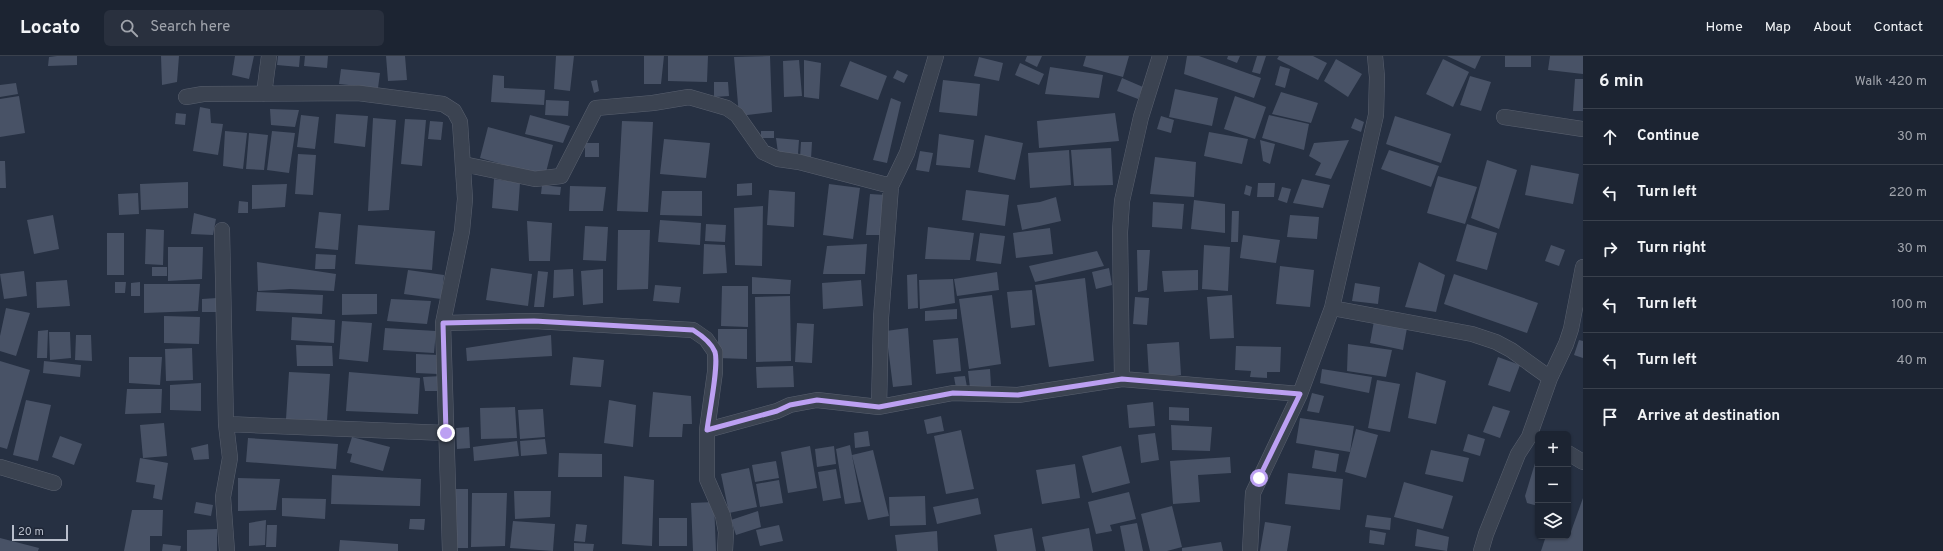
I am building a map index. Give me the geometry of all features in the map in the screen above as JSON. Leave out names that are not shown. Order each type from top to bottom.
[{"type":"street","points":[[264,94],[269,56]]},
{"type":"street","points":[[879,407],[881,318],[891,186],[908,153],[936,56]]},
{"type":"street","points":[[1122,379],[1120,232],[1122,201],[1141,117],[1160,56]]},
{"type":"street","points":[[1250,551],[1253,493],[1300,394],[1332,308],[1376,115],[1377,77],[1375,56]]},
{"type":"street","points":[[186,97],[202,94],[358,93],[443,104],[454,111],[460,122],[465,199],[462,231],[443,323],[450,551]]},
{"type":"street","points":[[463,164],[535,179],[561,176],[596,108],[653,103],[689,97],[727,108],[737,115],[763,152],[778,159],[800,162],[891,186]]},
{"type":"street","points":[[1504,117],[1583,129]]},
{"type":"street","points":[[222,230],[226,424],[230,458],[223,497],[227,551]]},
{"type":"street","points":[[1536,431],[1550,378],[1566,344],[1571,329],[1583,267]]},
{"type":"street","points":[[1332,308],[1472,334],[1490,340],[1511,350],[1550,378]]},
{"type":"street","points":[[443,323],[534,321],[693,330],[706,339],[715,352],[715,372],[707,430],[707,479],[723,516],[726,532],[725,551]]},
{"type":"street","points":[[707,430],[777,411],[790,405],[817,400],[879,407],[953,393],[1018,395],[1122,379],[1300,394]]},
{"type":"street","points":[[226,424],[446,433]]},
{"type":"street","points":[[1482,551],[1486,534],[1518,454],[1535,434]]},
{"type":"street","points":[[1571,455],[1583,462]]},
{"type":"street","points":[[0,467],[54,483]]},
{"type":"building","points":[[77,56],[77,65],[48,66],[49,57]]},
{"type":"building","points":[[161,56],[179,56],[177,82],[162,85]]},
{"type":"building","points":[[235,56],[254,56],[249,79],[232,75]]},
{"type":"building","points":[[278,56],[300,56],[299,67],[277,65]]},
{"type":"building","points":[[305,56],[328,56],[327,68],[304,66]]},
{"type":"building","points":[[386,56],[405,56],[407,80],[388,81]]},
{"type":"building","points":[[556,56],[574,56],[570,91],[554,89]]},
{"type":"building","points":[[644,56],[664,56],[661,84],[644,84]]},
{"type":"building","points":[[668,56],[708,56],[707,82],[668,81]]},
{"type":"building","points":[[770,56],[772,112],[739,116],[734,57]]},
{"type":"building","points":[[1027,56],[1042,56],[1037,67],[1025,61]]},
{"type":"building","points":[[1086,56],[1129,56],[1123,77],[1083,66]]},
{"type":"building","points":[[1187,56],[1199,56],[1261,78],[1254,98],[1184,74]]},
{"type":"building","points":[[1228,56],[1240,56],[1237,63],[1227,59]]},
{"type":"building","points":[[1257,56],[1266,56],[1260,74],[1252,72]]},
{"type":"building","points":[[1279,56],[1313,56],[1327,63],[1318,80],[1277,59]]},
{"type":"building","points":[[1447,56],[1481,56],[1475,69]]},
{"type":"building","points":[[1505,56],[1531,56],[1531,67],[1505,67]]},
{"type":"building","points":[[1550,56],[1583,56],[1583,74],[1548,70]]},
{"type":"building","points":[[979,57],[1003,63],[999,81],[974,76]]},
{"type":"building","points":[[1336,59],[1362,74],[1348,97],[1324,81]]},
{"type":"building","points":[[1443,59],[1469,72],[1453,107],[1426,94]]},
{"type":"building","points":[[799,60],[802,96],[784,97],[783,61]]},
{"type":"building","points":[[804,60],[821,63],[819,99],[804,97]]},
{"type":"building","points":[[850,61],[887,76],[878,100],[840,86]]},
{"type":"building","points":[[1020,63],[1044,74],[1039,85],[1015,75]]},
{"type":"building","points":[[1280,66],[1290,69],[1285,88],[1275,85]]},
{"type":"building","points":[[1050,67],[1103,75],[1099,98],[1045,94]]},
{"type":"building","points":[[341,69],[380,73],[378,88],[339,84]]},
{"type":"building","points":[[897,70],[908,75],[904,83],[893,78]]},
{"type":"building","points":[[493,75],[504,76],[504,88],[545,90],[544,105],[491,102]]},
{"type":"building","points":[[1470,76],[1491,82],[1481,111],[1460,105]]},
{"type":"building","points":[[1122,78],[1143,87],[1138,99],[1117,91]]},
{"type":"building","points":[[1575,79],[1583,79],[1583,111],[1573,111]]},
{"type":"building","points":[[597,80],[599,91],[594,93],[591,81]]},
{"type":"building","points":[[943,80],[980,84],[977,116],[939,112]]},
{"type":"building","points":[[714,82],[728,82],[729,96],[714,97]]},
{"type":"building","points":[[16,83],[18,94],[0,97],[0,85]]},
{"type":"building","points":[[1175,89],[1218,98],[1212,126],[1169,117]]},
{"type":"building","points":[[1281,92],[1318,103],[1311,123],[1272,114]]},
{"type":"building","points":[[19,96],[25,133],[0,137],[0,99]]},
{"type":"building","points":[[1235,96],[1266,107],[1255,139],[1224,129]]},
{"type":"building","points":[[891,98],[901,102],[887,163],[873,160]]},
{"type":"building","points":[[546,100],[569,101],[568,116],[545,115]]},
{"type":"building","points":[[200,107],[210,109],[211,123],[223,124],[218,155],[193,151]]},
{"type":"building","points":[[270,109],[299,110],[295,127],[271,125]]},
{"type":"building","points":[[176,113],[186,114],[185,125],[175,124]]},
{"type":"building","points":[[1115,113],[1119,141],[1039,148],[1037,121]]},
{"type":"building","points":[[336,114],[368,116],[365,147],[334,143]]},
{"type":"building","points":[[301,115],[319,117],[315,149],[297,147]]},
{"type":"building","points":[[530,115],[570,126],[563,143],[525,134]]},
{"type":"building","points":[[1269,115],[1309,124],[1304,150],[1262,138]]},
{"type":"building","points":[[1161,116],[1174,120],[1171,133],[1157,129]]},
{"type":"building","points":[[1395,116],[1451,134],[1441,163],[1386,144]]},
{"type":"building","points":[[373,118],[396,120],[389,210],[368,211]]},
{"type":"building","points":[[1355,118],[1364,122],[1361,132],[1351,128]]},
{"type":"building","points":[[405,119],[426,120],[422,166],[401,164]]},
{"type":"building","points":[[430,121],[443,122],[441,140],[428,139]]},
{"type":"building","points":[[622,121],[653,122],[648,212],[617,211]]},
{"type":"building","points":[[488,127],[553,145],[545,176],[480,158]]},
{"type":"building","points":[[225,131],[247,133],[243,169],[223,166]]},
{"type":"building","points":[[272,131],[295,133],[289,173],[267,170]]},
{"type":"building","points":[[761,131],[774,131],[774,138],[761,138]]},
{"type":"building","points":[[1209,132],[1248,139],[1242,164],[1204,156]]},
{"type":"building","points":[[249,133],[268,135],[264,170],[246,169]]},
{"type":"building","points":[[939,134],[974,140],[970,168],[936,165]]},
{"type":"building","points":[[985,135],[1023,143],[1015,180],[978,172]]},
{"type":"building","points":[[776,138],[799,140],[798,154],[778,153]]},
{"type":"building","points":[[664,139],[710,143],[706,178],[660,174]]},
{"type":"building","points":[[1260,140],[1275,144],[1270,164],[1263,161]]},
{"type":"building","points":[[1349,140],[1331,179],[1315,175],[1321,163],[1309,156],[1314,143]]},
{"type":"building","points":[[801,142],[812,142],[811,159],[800,158]]},
{"type":"building","points":[[585,143],[599,143],[599,157],[585,157]]},
{"type":"building","points":[[1111,148],[1113,185],[1074,186],[1071,150]]},
{"type":"building","points":[[1069,150],[1071,185],[1030,188],[1028,153]]},
{"type":"building","points":[[1389,150],[1439,166],[1431,187],[1381,169]]},
{"type":"building","points":[[920,151],[933,153],[929,172],[916,170]]},
{"type":"building","points":[[298,154],[316,155],[313,195],[295,194]]},
{"type":"building","points":[[1155,157],[1196,162],[1194,197],[1150,194]]},
{"type":"building","points":[[1487,160],[1517,170],[1499,229],[1471,218]]},
{"type":"building","points":[[0,161],[5,161],[6,188],[0,188]]},
{"type":"building","points":[[1531,165],[1579,174],[1573,204],[1525,195]]},
{"type":"building","points":[[1438,176],[1477,187],[1465,224],[1427,213]]},
{"type":"building","points":[[494,179],[520,183],[518,211],[492,208]]},
{"type":"building","points":[[1302,179],[1330,185],[1323,208],[1293,203]]},
{"type":"building","points":[[188,182],[188,208],[141,210],[140,184]]},
{"type":"building","points":[[752,183],[752,195],[737,196],[737,184]]},
{"type":"building","points":[[1258,183],[1275,183],[1274,197],[1257,197]]},
{"type":"building","points":[[287,184],[285,207],[252,209],[252,185]]},
{"type":"building","points":[[829,184],[860,188],[853,239],[823,235]]},
{"type":"building","points":[[542,185],[561,187],[560,195],[541,194]]},
{"type":"building","points":[[1246,185],[1252,187],[1250,196],[1244,194]]},
{"type":"building","points":[[570,186],[606,187],[603,211],[569,211]]},
{"type":"building","points":[[1282,187],[1291,189],[1287,203],[1278,200]]},
{"type":"building","points":[[769,190],[795,192],[794,227],[767,225]]},
{"type":"building","points":[[966,190],[1009,195],[1005,226],[962,220]]},
{"type":"building","points":[[662,191],[702,191],[702,216],[660,215]]},
{"type":"building","points":[[138,193],[139,214],[119,215],[118,194]]},
{"type":"building","points":[[870,194],[886,195],[880,235],[866,235]]},
{"type":"building","points":[[1056,197],[1061,221],[1022,230],[1017,205],[1040,202]]},
{"type":"building","points":[[1194,200],[1225,204],[1225,233],[1191,229]]},
{"type":"building","points":[[239,201],[248,202],[248,213],[238,213]]},
{"type":"building","points":[[1153,202],[1184,204],[1182,229],[1152,227]]},
{"type":"building","points":[[763,206],[762,266],[735,265],[734,208]]},
{"type":"building","points":[[1232,211],[1239,211],[1238,242],[1231,242]]},
{"type":"building","points":[[319,212],[341,214],[338,250],[315,248]]},
{"type":"building","points":[[194,213],[216,219],[213,235],[191,234]]},
{"type":"building","points":[[53,215],[59,249],[34,254],[27,220]]},
{"type":"building","points":[[1290,215],[1319,217],[1317,239],[1287,237]]},
{"type":"building","points":[[660,220],[701,223],[700,245],[658,242]]},
{"type":"building","points":[[527,221],[552,223],[550,261],[529,261]]},
{"type":"building","points":[[706,224],[726,225],[725,242],[705,241]]},
{"type":"building","points":[[1467,224],[1497,233],[1487,270],[1456,261]]},
{"type":"building","points":[[358,225],[435,231],[432,270],[355,264]]},
{"type":"building","points":[[585,226],[608,227],[606,261],[583,260]]},
{"type":"building","points":[[928,227],[974,233],[970,260],[925,259]]},
{"type":"building","points":[[1050,228],[1053,254],[1016,258],[1013,233]]},
{"type":"building","points":[[146,229],[164,230],[163,265],[145,264]]},
{"type":"building","points":[[618,230],[650,230],[648,289],[617,290]]},
{"type":"building","points":[[107,233],[124,233],[124,275],[107,275]]},
{"type":"building","points":[[980,233],[1005,236],[1001,264],[976,261]]},
{"type":"building","points":[[1243,235],[1280,240],[1276,263],[1240,258]]},
{"type":"building","points":[[704,244],[725,245],[727,273],[703,274]]},
{"type":"building","points":[[867,244],[865,274],[823,274],[827,246]]},
{"type":"building","points":[[1204,245],[1230,247],[1228,291],[1202,289]]},
{"type":"building","points":[[1551,245],[1565,250],[1559,266],[1545,261]]},
{"type":"building","points":[[168,247],[203,247],[202,279],[168,281]]},
{"type":"building","points":[[1137,250],[1150,250],[1147,290],[1138,292]]},
{"type":"building","points":[[1097,251],[1104,266],[1035,282],[1029,266]]},
{"type":"building","points":[[316,254],[336,255],[335,269],[315,269]]},
{"type":"building","points":[[257,262],[336,274],[334,291],[290,289],[258,291]]},
{"type":"building","points":[[1419,262],[1445,275],[1436,312],[1405,307]]},
{"type":"building","points":[[1280,266],[1314,270],[1310,307],[1276,304]]},
{"type":"building","points":[[152,267],[167,267],[167,276],[152,276]]},
{"type":"building","points":[[491,268],[532,274],[528,306],[486,300]]},
{"type":"building","points":[[1109,268],[1112,285],[1096,289],[1092,272]]},
{"type":"building","points":[[573,269],[574,296],[553,298],[554,270]]},
{"type":"building","points":[[603,269],[603,303],[583,305],[581,271]]},
{"type":"building","points":[[408,270],[444,275],[441,299],[404,294]]},
{"type":"building","points":[[1198,270],[1198,290],[1164,292],[1162,271]]},
{"type":"building","points":[[24,271],[27,296],[4,299],[0,274]]},
{"type":"building","points":[[538,271],[548,272],[544,307],[534,307]]},
{"type":"building","points":[[997,272],[999,290],[957,296],[954,279]]},
{"type":"building","points":[[917,274],[918,308],[908,309],[907,275]]},
{"type":"building","points":[[1454,274],[1538,303],[1527,333],[1444,304]]},
{"type":"building","points":[[752,277],[791,280],[790,294],[752,294]]},
{"type":"building","points":[[1085,278],[1094,361],[1049,367],[1035,285]]},
{"type":"building","points":[[953,279],[955,303],[920,309],[919,280]]},
{"type":"building","points":[[67,280],[70,306],[37,308],[36,282]]},
{"type":"building","points":[[861,280],[863,306],[823,309],[822,283]]},
{"type":"building","points":[[115,282],[126,282],[125,293],[115,293]]},
{"type":"building","points":[[140,282],[140,296],[131,296],[131,283]]},
{"type":"building","points":[[1355,283],[1380,287],[1378,304],[1352,301]]},
{"type":"building","points":[[144,284],[200,284],[198,311],[144,313]]},
{"type":"building","points":[[655,285],[681,287],[679,303],[653,301]]},
{"type":"building","points":[[722,286],[748,286],[748,327],[721,326]]},
{"type":"building","points":[[1032,290],[1035,325],[1011,328],[1007,292]]},
{"type":"building","points":[[257,292],[323,295],[322,314],[256,311]]},
{"type":"building","points":[[342,294],[377,294],[377,314],[342,315]]},
{"type":"building","points":[[992,295],[1001,364],[969,369],[959,299]]},
{"type":"building","points":[[1232,295],[1234,338],[1210,339],[1207,297]]},
{"type":"building","points":[[790,296],[791,361],[756,362],[755,297]]},
{"type":"building","points":[[1135,297],[1149,298],[1147,325],[1133,324]]},
{"type":"building","points":[[217,298],[218,312],[202,312],[202,299]]},
{"type":"building","points":[[391,299],[431,301],[427,324],[387,321]]},
{"type":"building","points":[[6,308],[30,313],[16,356],[0,351],[0,336]]},
{"type":"building","points":[[957,309],[957,319],[925,321],[925,311]]},
{"type":"building","points":[[164,316],[200,317],[199,344],[164,343]]},
{"type":"building","points":[[292,317],[335,320],[334,343],[291,340]]},
{"type":"building","points":[[342,321],[372,323],[368,362],[339,359]]},
{"type":"building","points":[[1374,321],[1407,328],[1403,350],[1370,343]]},
{"type":"building","points":[[797,323],[814,324],[812,363],[795,362]]},
{"type":"building","points":[[385,328],[436,331],[434,353],[383,350]]},
{"type":"building","points":[[908,328],[912,385],[893,387],[886,331]]},
{"type":"building","points":[[718,329],[747,329],[747,359],[718,358]]},
{"type":"building","points":[[48,330],[47,358],[37,358],[38,331]]},
{"type":"building","points":[[49,332],[70,332],[71,358],[50,360]]},
{"type":"building","points":[[76,335],[91,335],[92,361],[75,360]]},
{"type":"building","points":[[551,335],[552,356],[467,361],[466,348]]},
{"type":"building","points":[[958,338],[961,371],[936,374],[933,340]]},
{"type":"building","points":[[1579,340],[1583,341],[1583,358],[1574,355]]},
{"type":"building","points":[[1179,342],[1181,375],[1149,377],[1147,344]]},
{"type":"building","points":[[1348,344],[1392,350],[1386,377],[1347,371]]},
{"type":"building","points":[[296,345],[332,346],[333,366],[297,366]]},
{"type":"building","points":[[1236,346],[1281,347],[1280,372],[1267,372],[1267,378],[1250,377],[1251,371],[1235,370]]},
{"type":"building","points":[[192,348],[193,380],[166,381],[165,349]]},
{"type":"building","points":[[416,354],[439,355],[438,374],[416,373]]},
{"type":"building","points":[[129,357],[162,357],[160,385],[129,383]]},
{"type":"building","points":[[573,357],[604,360],[601,387],[570,385]]},
{"type":"building","points":[[1498,357],[1520,365],[1510,392],[1488,385]]},
{"type":"building","points":[[0,361],[30,370],[7,449],[0,447]]},
{"type":"building","points":[[44,361],[81,365],[80,377],[43,373]]},
{"type":"building","points":[[793,366],[794,387],[757,388],[756,367]]},
{"type":"building","points":[[990,369],[991,386],[970,388],[968,371]]},
{"type":"building","points":[[1322,369],[1372,377],[1369,393],[1320,383]]},
{"type":"building","points":[[289,372],[330,374],[327,421],[286,419]]},
{"type":"building","points":[[349,372],[420,378],[418,414],[346,411]]},
{"type":"building","points":[[1416,372],[1446,381],[1436,424],[1408,418]]},
{"type":"building","points":[[442,376],[442,391],[425,391],[423,377]]},
{"type":"building","points":[[965,376],[967,387],[956,388],[954,377]]},
{"type":"building","points":[[1377,380],[1400,384],[1390,432],[1368,428]]},
{"type":"building","points":[[201,383],[201,411],[170,410],[170,385]]},
{"type":"building","points":[[127,389],[162,389],[161,413],[125,414]]},
{"type":"building","points":[[653,392],[691,396],[692,424],[683,424],[682,437],[649,437]]},
{"type":"building","points":[[1312,393],[1324,396],[1319,413],[1307,411]]},
{"type":"building","points":[[26,400],[51,405],[38,461],[13,455]]},
{"type":"building","points":[[609,400],[636,405],[633,447],[604,443]]},
{"type":"building","points":[[1153,402],[1155,426],[1129,428],[1127,405]]},
{"type":"building","points":[[1493,406],[1510,411],[1500,438],[1483,432]]},
{"type":"building","points":[[515,407],[517,438],[481,439],[480,408]]},
{"type":"building","points":[[1169,407],[1189,408],[1189,421],[1169,420]]},
{"type":"building","points":[[543,409],[545,437],[520,439],[518,410]]},
{"type":"building","points":[[941,416],[944,431],[927,434],[924,420]]},
{"type":"building","points":[[1300,418],[1354,426],[1350,452],[1296,443]]},
{"type":"building","points":[[164,423],[167,456],[143,458],[140,425]]},
{"type":"building","points":[[1171,425],[1212,427],[1210,451],[1172,450]]},
{"type":"building","points":[[469,427],[470,448],[457,449],[456,428]]},
{"type":"building","points":[[1356,429],[1378,435],[1366,478],[1345,472]]},
{"type":"building","points":[[961,430],[974,489],[946,494],[934,436]]},
{"type":"building","points":[[868,431],[870,446],[855,448],[854,433]]},
{"type":"building","points":[[1155,433],[1159,460],[1141,463],[1138,435]]},
{"type":"building","points":[[1468,434],[1485,439],[1480,456],[1463,451]]},
{"type":"building","points":[[60,436],[82,444],[74,465],[52,457]]},
{"type":"building","points":[[352,437],[390,447],[383,471],[350,462],[352,454],[347,453]]},
{"type":"building","points":[[248,438],[338,444],[336,469],[246,462]]},
{"type":"building","points":[[545,439],[547,454],[521,456],[520,441]]},
{"type":"building","points":[[517,441],[519,456],[474,461],[473,447]]},
{"type":"building","points":[[208,444],[209,459],[194,460],[191,448]]},
{"type":"building","points":[[850,445],[861,502],[845,504],[836,449]]},
{"type":"building","points":[[810,446],[817,488],[788,493],[781,452]]},
{"type":"building","points":[[834,446],[836,464],[817,467],[815,449]]},
{"type":"building","points":[[1121,446],[1130,483],[1092,493],[1082,456]]},
{"type":"building","points":[[873,450],[889,516],[868,520],[852,455]]},
{"type":"building","points":[[1315,450],[1339,454],[1336,472],[1312,468]]},
{"type":"building","points":[[1431,450],[1469,458],[1463,482],[1425,474]]},
{"type":"building","points":[[559,453],[602,454],[602,477],[558,477]]},
{"type":"building","points":[[1230,457],[1231,473],[1198,475],[1200,502],[1173,504],[1170,461]]},
{"type":"building","points":[[140,458],[168,463],[162,500],[153,498],[155,485],[136,482]]},
{"type":"building","points":[[776,461],[779,478],[755,482],[752,465]]},
{"type":"building","points":[[1535,463],[1535,505],[1527,503],[1525,496]]},
{"type":"building","points":[[1075,464],[1080,498],[1042,504],[1036,470]]},
{"type":"building","points":[[749,468],[757,507],[729,513],[721,474]]},
{"type":"building","points":[[836,469],[841,498],[823,501],[818,472]]},
{"type":"building","points":[[1288,473],[1343,479],[1340,510],[1285,504]]},
{"type":"building","points":[[332,475],[421,479],[420,506],[331,504]]},
{"type":"building","points":[[624,476],[654,480],[652,546],[622,544]]},
{"type":"building","points":[[238,478],[280,479],[276,510],[238,511]]},
{"type":"building","points":[[779,480],[783,503],[760,507],[756,484]]},
{"type":"building","points":[[1404,482],[1453,496],[1443,529],[1394,517]]},
{"type":"building","points":[[456,489],[468,489],[468,548],[456,548]]},
{"type":"building","points":[[514,491],[551,491],[550,517],[515,519]]},
{"type":"building","points":[[1129,492],[1136,519],[1110,525],[1112,531],[1096,534],[1088,502]]},
{"type":"building","points":[[472,493],[507,493],[505,546],[471,547]]},
{"type":"building","points":[[925,496],[926,525],[890,526],[889,497]]},
{"type":"building","points":[[282,498],[326,499],[325,519],[282,516]]},
{"type":"building","points":[[978,498],[981,514],[937,524],[933,507]]},
{"type":"building","points":[[1583,498],[1583,551],[1541,551],[1545,539],[1571,539],[1571,531]]},
{"type":"building","points":[[196,502],[213,505],[211,516],[194,513]]},
{"type":"building","points":[[714,502],[716,551],[693,551],[691,503]]},
{"type":"building","points":[[1172,506],[1182,547],[1167,551],[1150,551],[1141,514]]},
{"type":"building","points":[[132,510],[163,510],[162,536],[150,536],[150,551],[124,551]]},
{"type":"building","points":[[758,511],[761,527],[736,535],[731,520]]},
{"type":"building","points":[[1367,515],[1391,518],[1390,530],[1365,527]]},
{"type":"building","points":[[659,518],[687,518],[687,546],[659,546]]},
{"type":"building","points":[[410,519],[425,519],[424,530],[409,529]]},
{"type":"building","points":[[266,520],[265,545],[249,546],[249,523]]},
{"type":"building","points":[[513,521],[555,524],[553,551],[510,548]]},
{"type":"building","points":[[1265,522],[1291,526],[1287,551],[1260,551]]},
{"type":"building","points":[[1137,523],[1143,551],[1125,551],[1120,526]]},
{"type":"building","points":[[576,524],[587,525],[585,542],[574,541]]},
{"type":"building","points":[[267,525],[277,525],[276,547],[266,547]]},
{"type":"building","points":[[779,525],[783,541],[760,546],[756,530]]},
{"type":"building","points":[[1032,528],[1036,551],[997,551],[994,535]]},
{"type":"building","points":[[1089,528],[1093,551],[1045,551],[1042,537]]},
{"type":"building","points":[[217,529],[217,551],[187,551],[187,530]]},
{"type":"building","points":[[1417,529],[1449,537],[1447,551],[1415,546]]},
{"type":"building","points":[[1370,530],[1386,533],[1384,545],[1369,543]]},
{"type":"building","points":[[937,531],[938,551],[897,551],[895,535]]},
{"type":"building","points":[[0,538],[39,548],[38,551],[0,551]]},
{"type":"building","points":[[340,540],[398,544],[398,551],[339,551]]},
{"type":"building","points":[[1221,542],[1223,551],[1182,551],[1182,548]]},
{"type":"building","points":[[574,543],[594,544],[593,551],[574,551]]},
{"type":"building","points":[[163,544],[181,546],[180,551],[162,551]]},
{"type":"route","points":[[446,433],[443,323],[534,321],[693,330],[706,339],[715,352],[715,372],[707,430],[777,411],[790,405],[817,400],[879,407],[953,393],[1018,395],[1122,379],[1300,394],[1259,478]]}]
